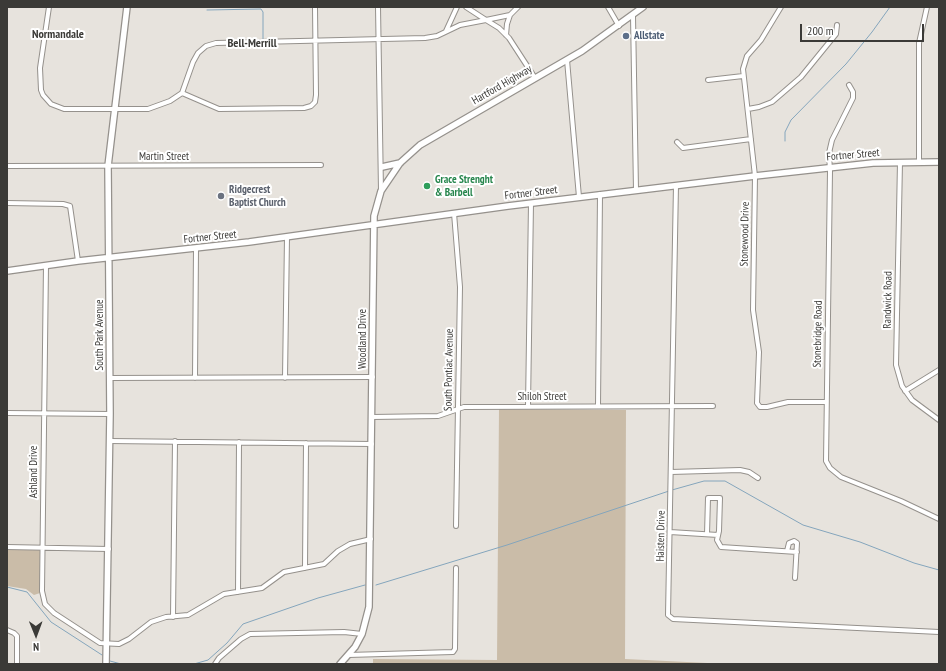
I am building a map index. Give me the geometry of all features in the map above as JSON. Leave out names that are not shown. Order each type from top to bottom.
[{"type":"street","points":[[49,7],[40,68],[40,79],[43,95],[51,104],[64,109],[152,108],[170,101],[182,93],[196,57],[202,49],[211,44],[425,38],[460,25],[510,15]]},
{"type":"street","name":"South Park Avenue","points":[[106,664],[110,441],[110,257],[108,166],[127,7]]},
{"type":"street","points":[[182,93],[219,109],[309,107],[313,104],[315,99],[315,7]]},
{"type":"street","name":"Woodland Drive","points":[[340,664],[362,634],[367,620],[369,607],[374,224],[376,207],[381,191],[382,167],[378,7]]},
{"type":"street","points":[[446,31],[457,7]]},
{"type":"street","points":[[466,7],[499,28],[506,35],[535,78]]},
{"type":"street","points":[[506,35],[510,15],[518,7]]},
{"type":"street","points":[[608,7],[619,26]]},
{"type":"street","name":"Hartford Highway","points":[[381,191],[400,163],[412,151],[431,137],[567,60],[619,26],[643,7]]},
{"type":"street","name":"Stonewood Drive","points":[[781,7],[764,34],[745,59],[743,76],[755,176],[753,310],[759,352],[757,403],[760,407],[767,407],[788,402],[826,402]]},
{"type":"street","points":[[919,162],[919,43],[927,7]]},
{"type":"street","points":[[633,16],[636,190]]},
{"type":"street","points":[[748,109],[772,102],[801,77],[836,34],[836,25]]},
{"type":"street","points":[[567,60],[579,197]]},
{"type":"street","points":[[708,80],[743,76]]},
{"type":"street","name":"Stonebridge Road","points":[[848,85],[853,92],[853,98],[832,140],[828,154],[830,167],[824,451],[826,461],[830,468],[841,477],[901,501],[939,519]]},
{"type":"street","points":[[677,142],[683,148],[751,139]]},
{"type":"street","name":"Fortner Street","points":[[7,271],[110,257],[287,237],[454,213],[676,185],[830,167],[900,162],[939,162]]},
{"type":"street","name":"Randwick Road","points":[[900,162],[896,365],[899,379],[905,391],[917,405],[939,420]]},
{"type":"street","points":[[382,167],[400,163]]},
{"type":"street","name":"Martin Street","points":[[7,166],[321,165]]},
{"type":"street","name":"Haisten Drive","points":[[676,185],[668,613],[672,618],[939,632]]},
{"type":"street","points":[[598,406],[600,194]]},
{"type":"street","points":[[7,203],[63,204],[70,206],[78,261]]},
{"type":"street","points":[[528,406],[531,203]]},
{"type":"street","name":"South Pontiac Avenue","points":[[454,213],[460,287],[456,526]]},
{"type":"street","points":[[285,378],[287,237]]},
{"type":"street","points":[[195,378],[196,248]]},
{"type":"street","name":"Ashland Drive","points":[[46,265],[42,591],[45,604],[54,613],[100,643],[106,645]]},
{"type":"street","points":[[905,391],[939,370]]},
{"type":"street","points":[[110,378],[373,377]]},
{"type":"street","name":"Shiloh Street","points":[[372,417],[438,416],[464,407],[713,406]]},
{"type":"street","points":[[7,413],[110,414]]},
{"type":"street","points":[[110,441],[372,444]]},
{"type":"street","points":[[173,617],[175,442]]},
{"type":"street","points":[[238,592],[239,442]]},
{"type":"street","points":[[305,568],[306,443]]},
{"type":"street","points":[[671,472],[736,469],[749,472],[758,478]]},
{"type":"street","points":[[707,534],[708,498],[720,498],[717,542],[722,548],[797,552]]},
{"type":"street","points":[[670,532],[718,535]]},
{"type":"street","points":[[106,645],[124,642],[152,622],[188,614],[220,596],[262,588],[284,572],[324,564],[338,551],[350,544],[371,539]]},
{"type":"street","points":[[787,551],[789,543],[797,543],[795,578]]},
{"type":"street","points":[[7,547],[109,549]]},
{"type":"street","points":[[348,654],[453,652],[455,649],[456,568]]},
{"type":"street","points":[[7,630],[17,636],[17,664]]},
{"type":"street","points":[[215,664],[219,658],[241,639],[250,634],[344,632],[362,634]]},
{"type":"shaded area","points":[[499,409],[626,410],[625,659],[728,664],[373,664],[373,659],[497,660]]},
{"type":"shaded area","points":[[7,550],[40,550],[40,593],[34,595],[26,589],[7,586]]},
{"type":"waterway","points":[[785,141],[785,132],[791,120],[846,64],[890,7]]},
{"type":"waterway","points":[[207,10],[261,9],[263,12],[263,39]]},
{"type":"waterway","points":[[672,490],[704,481],[725,481],[803,525],[860,542],[914,563],[939,570]]},
{"type":"waterway","points":[[376,585],[507,545],[669,491]]},
{"type":"waterway","points":[[194,664],[208,660],[227,643],[243,624],[318,598],[365,585]]},
{"type":"waterway","points":[[7,587],[27,592],[51,622],[102,655]]},
{"type":"waterway","points":[[110,661],[121,664]]},
{"type":"place","name":"Allstate","points":[[626,36]]},
{"type":"place","name":"Grace Strenght & Barbell","points":[[427,186]]},
{"type":"place","name":"Ridgecrest Baptist Church","points":[[221,196]]},
{"type":"district","name":"Normandale","points":[[58,35]]},
{"type":"district","name":"Bell-Merrill","points":[[252,44]]}]
